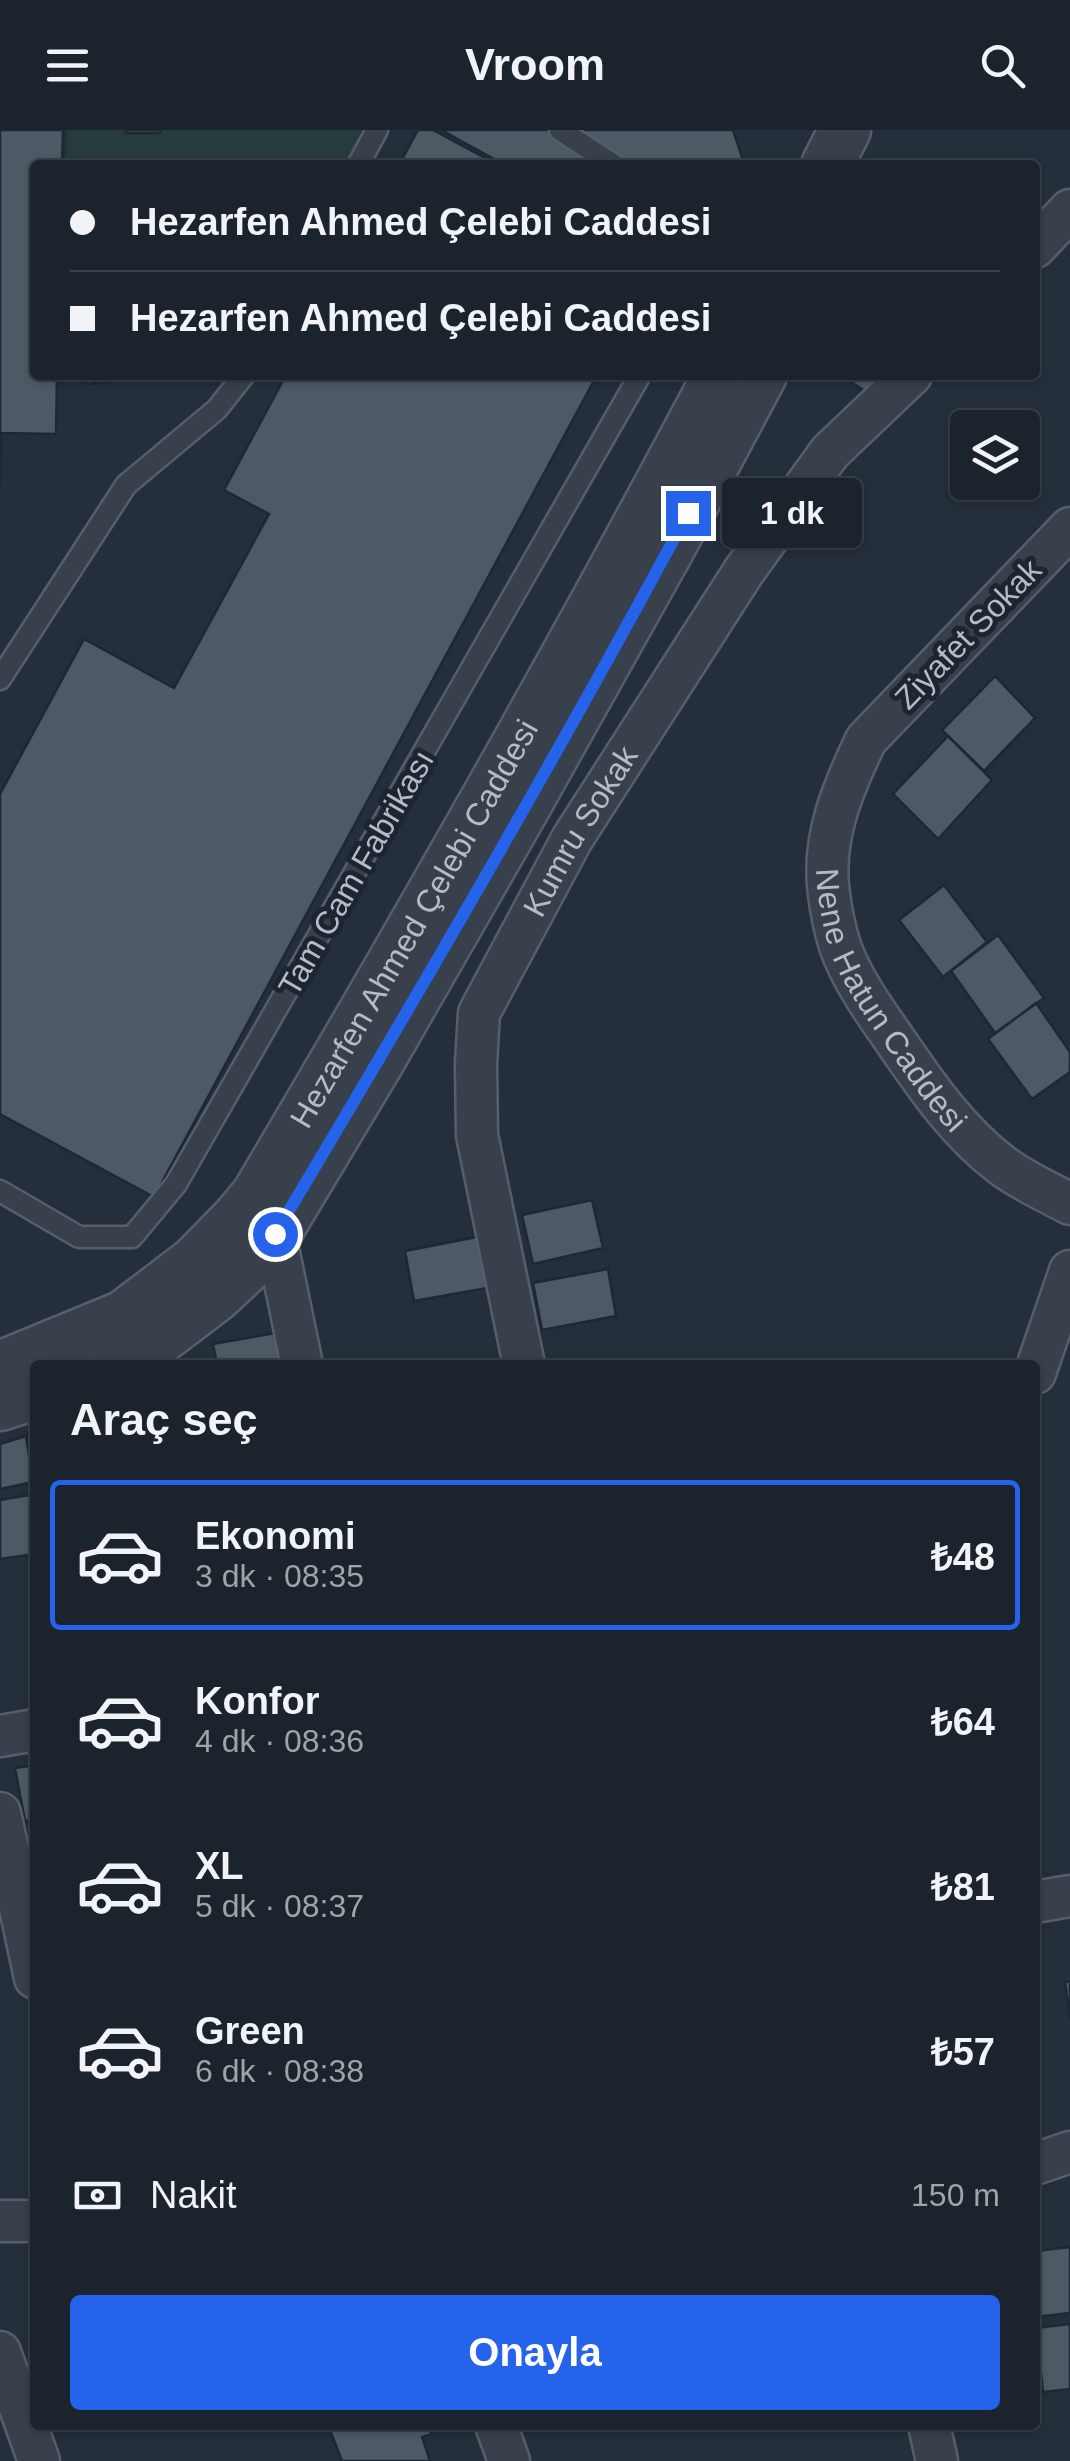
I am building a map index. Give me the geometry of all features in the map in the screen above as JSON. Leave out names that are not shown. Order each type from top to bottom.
[{"type":"street","points":[[829,160],[844,130]]},
{"type":"street","points":[[867,160],[882,130]]},
{"type":"street","points":[[1040,242],[1070,210]]},
{"type":"street","name":"Hezarfen Ahmed Çelebi Caddesi","points":[[266,1214],[368,1008],[522,738],[715,380]]},
{"type":"street","name":"Hezarfen Ahmed Çelebi Caddesi","points":[[54,1360],[100,1354],[124,1316],[194,1262],[237,1219],[266,1214],[378,1062],[669,548],[758,380]]},
{"type":"street","name":"Kumru Sokak","points":[[523,1360],[478,1135],[479,1013],[572,838],[744,571],[830,452],[906,380]]},
{"type":"street","name":"Ziyafet Sokak","points":[[866,740],[1067,536]]},
{"type":"street","name":"Nene Hatun Caddesi","points":[[866,740],[834,815],[828,851],[828,892],[840,946],[868,1001],[963,1131],[1005,1168],[1070,1204]]},
{"type":"street","points":[[266,1214],[301,1360]]},
{"type":"street","points":[[1039,1360],[1070,1271]]},
{"type":"street","name":"Hezarfen Ahmed Çelebi Caddesi","points":[[0,1367],[30,1363]]},
{"type":"street","points":[[0,1405],[30,1396]]},
{"type":"street","points":[[0,1736],[30,1731]]},
{"type":"street","points":[[0,1812],[30,1954]]},
{"type":"street","points":[[1040,1901],[1070,1896]]},
{"type":"street","points":[[0,2221],[30,2221]]},
{"type":"street","points":[[0,2352],[39,2461]]},
{"type":"street","points":[[498,2430],[509,2461]]},
{"type":"street","points":[[930,2430],[937,2461]]},
{"type":"lane","points":[[361,160],[377,130]]},
{"type":"lane","points":[[560,130],[606,160]]},
{"type":"lane","points":[[0,679],[126,485],[217,409],[240,380]]},
{"type":"lane","name":"Tam Cam Fabrikası","points":[[0,1190],[79,1237],[132,1236],[176,1184],[637,380]]},
{"type":"green space","points":[[67,130],[367,130],[350,160],[66,160]]},
{"type":"building","points":[[0,130],[63,130],[62,160],[30,160],[30,380],[57,380],[56,434],[1,433],[0,491]]},
{"type":"building","points":[[160,130],[160,133],[126,133]]},
{"type":"building","points":[[418,130],[433,130],[489,160],[402,160]]},
{"type":"building","points":[[441,130],[733,130],[743,160],[496,160]]},
{"type":"building","points":[[86,380],[118,380],[87,384]]},
{"type":"building","points":[[283,380],[594,380],[154,1197],[0,1114],[0,794],[84,639],[174,688],[269,514],[224,490]]},
{"type":"building","points":[[848,380],[884,380],[873,396]]},
{"type":"building","points":[[995,676],[1035,718],[984,771],[942,730]]},
{"type":"building","points":[[948,736],[992,780],[938,839],[893,794]]},
{"type":"building","points":[[944,885],[987,942],[943,977],[899,920]]},
{"type":"building","points":[[998,935],[1044,998],[995,1033],[951,971]]},
{"type":"building","points":[[1036,1003],[1070,1052],[1070,1072],[1032,1099],[988,1039]]},
{"type":"building","points":[[592,1200],[603,1248],[533,1264],[522,1215]]},
{"type":"building","points":[[477,1237],[487,1288],[414,1301],[405,1251]]},
{"type":"building","points":[[608,1269],[616,1316],[542,1330],[533,1283]]},
{"type":"building","points":[[287,1331],[291,1360],[216,1360],[213,1344]]},
{"type":"building","points":[[26,1436],[30,1483],[0,1489],[0,1444]]},
{"type":"building","points":[[30,1495],[30,1555],[0,1559],[0,1500]]},
{"type":"building","points":[[30,1766],[30,1820],[25,1821],[15,1768]]},
{"type":"building","points":[[1070,1981],[1070,2019],[1065,1982]]},
{"type":"building","points":[[1070,2247],[1070,2313],[1040,2316],[1040,2250]]},
{"type":"building","points":[[1070,2324],[1070,2389],[1043,2392],[1040,2328]]},
{"type":"building","points":[[330,2430],[430,2430],[431,2434],[422,2437],[430,2461],[342,2461]]},
{"type":"route","points":[[275,1234],[486,874],[688,513]]}]
